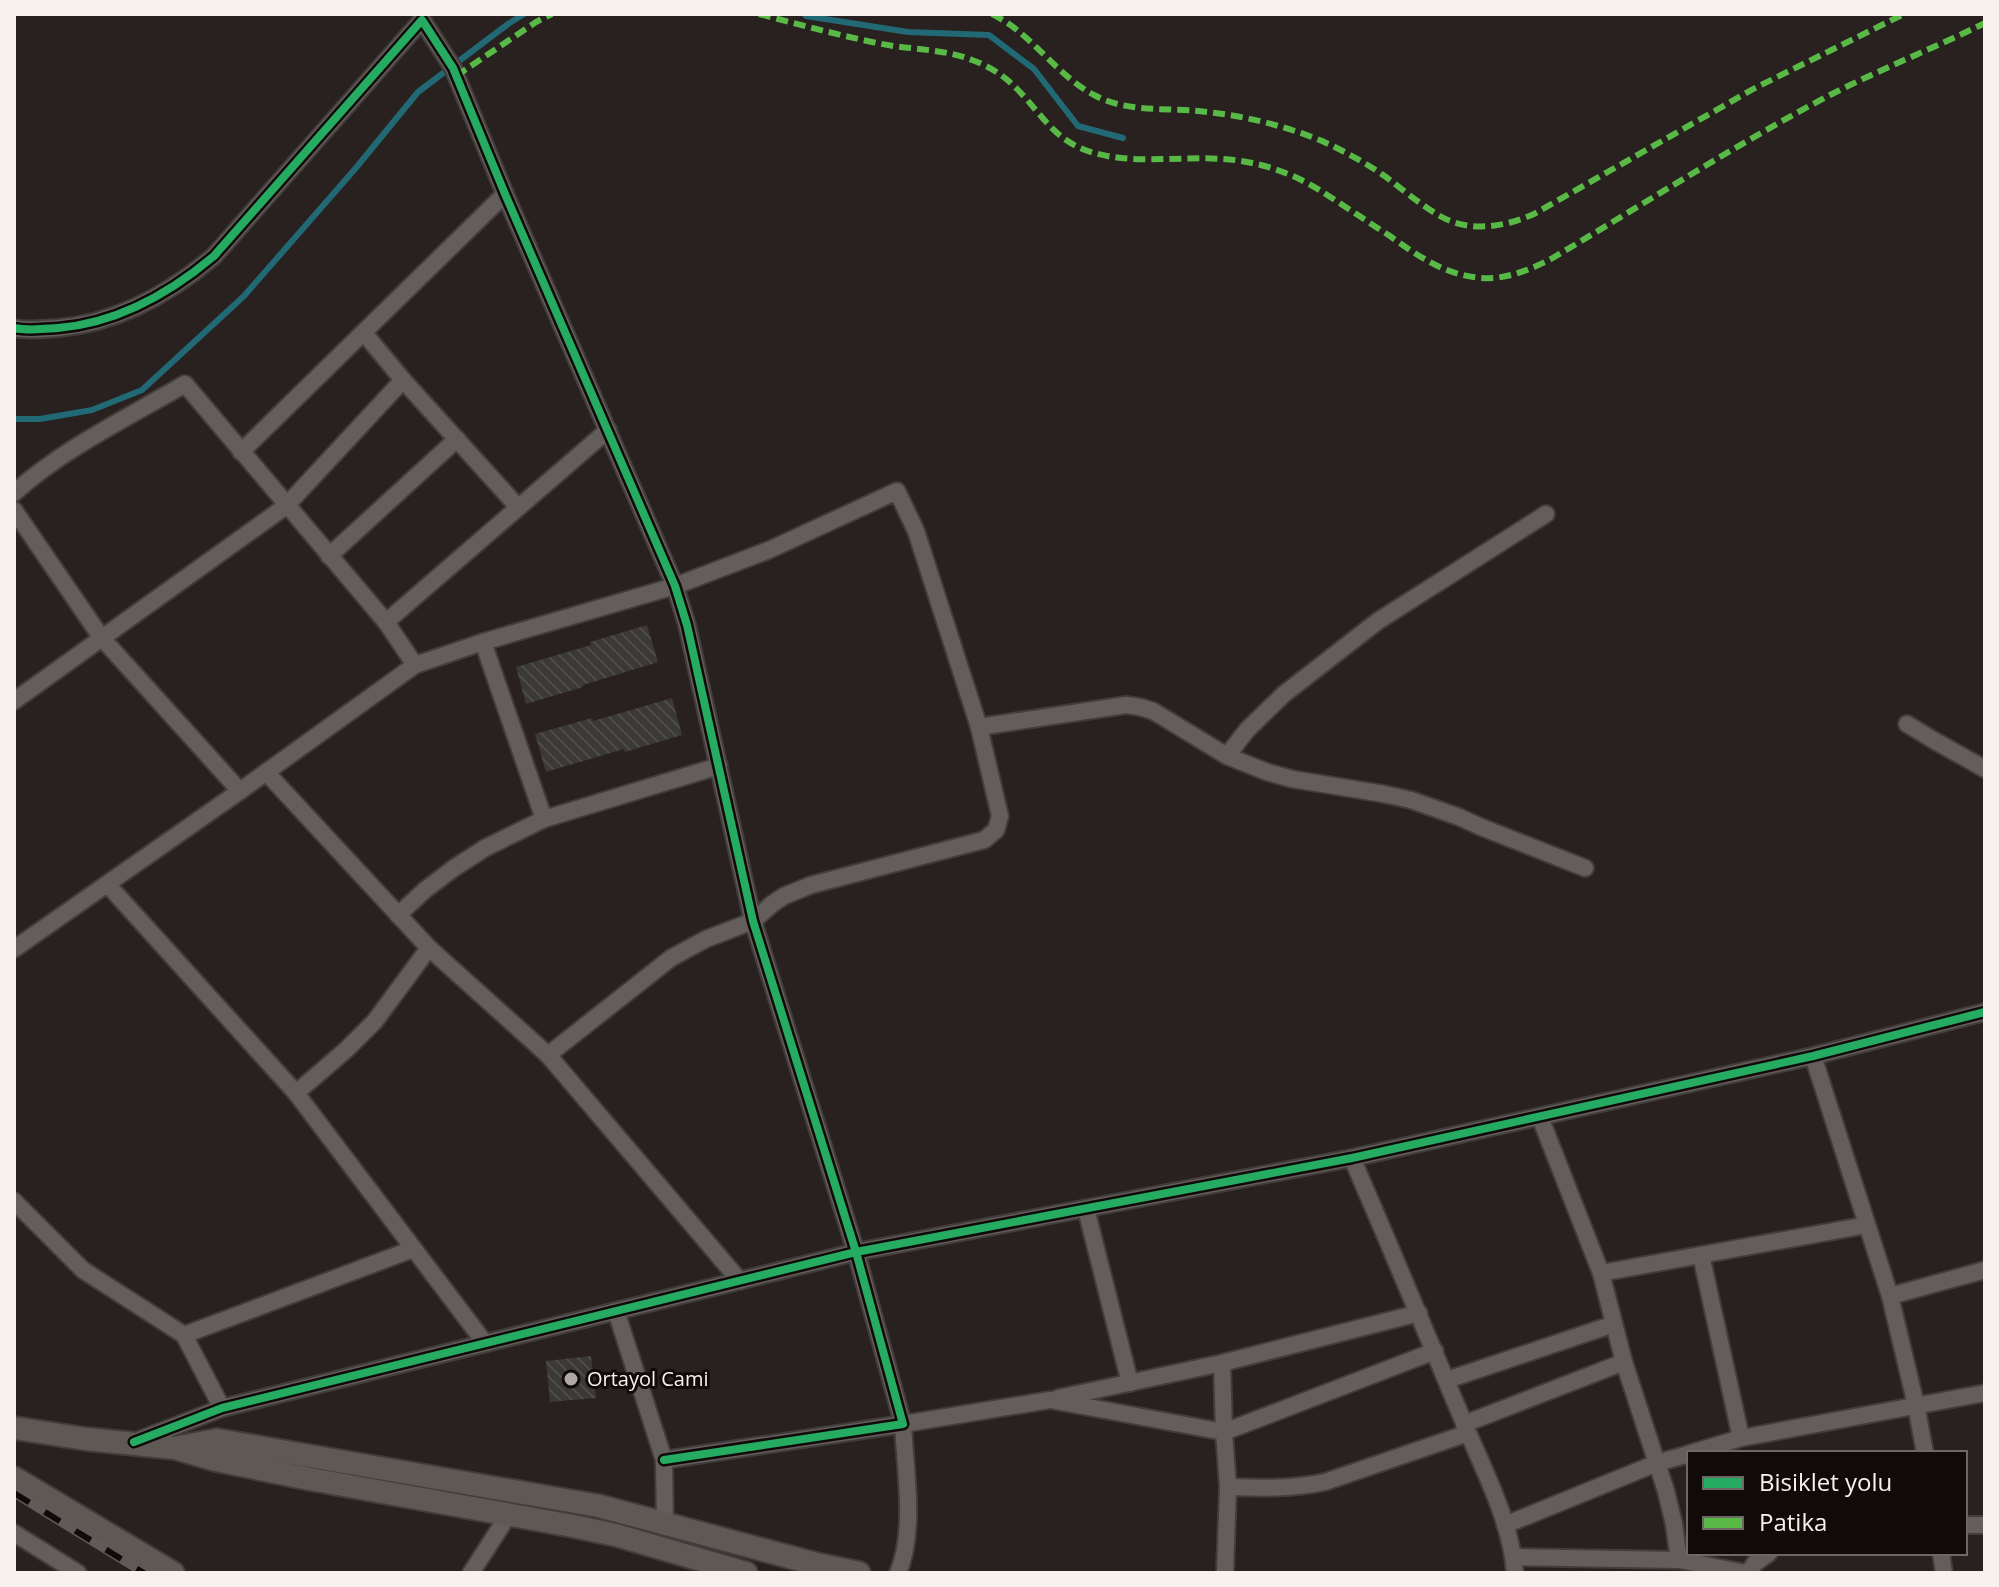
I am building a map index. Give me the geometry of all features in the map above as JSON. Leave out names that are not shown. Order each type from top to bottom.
[{"type":"main road","points":[[14,1428],[175,1448],[216,1460],[310,1479],[616,1535],[718,1570],[746,1573]]},
{"type":"main road","points":[[175,1448],[217,1440],[560,1498],[859,1573]]},
{"type":"main road","points":[[14,1478],[173,1573]]},
{"type":"street","points":[[14,328],[75,327],[119,315],[187,279],[214,256],[420,17],[453,68],[675,586],[687,625],[753,921],[856,1252],[903,1424],[906,1544],[898,1573]]},
{"type":"street","points":[[241,452],[505,194]]},
{"type":"street","points":[[364,333],[518,507]]},
{"type":"street","points":[[14,701],[286,506],[403,380]]},
{"type":"street","points":[[14,493],[70,451],[185,384],[386,622],[415,665]]},
{"type":"street","points":[[386,622],[608,430]]},
{"type":"street","points":[[329,556],[457,439]]},
{"type":"street","points":[[14,949],[415,665],[675,586],[769,550],[897,491],[916,531],[979,727],[1000,816],[991,836],[798,890],[772,904],[753,921],[706,939],[671,958],[548,1055]]},
{"type":"street","points":[[14,510],[101,637],[240,791]]},
{"type":"street","points":[[1227,756],[1247,730],[1284,694],[1378,621],[1546,514]]},
{"type":"street","points":[[483,642],[544,819]]},
{"type":"street","points":[[979,727],[1113,707],[1140,707],[1153,711],[1227,756],[1267,772],[1384,794],[1437,808],[1585,868]]},
{"type":"street","points":[[1907,724],[1985,769]]},
{"type":"street","points":[[398,915],[454,868],[485,848],[544,819],[719,766]]},
{"type":"street","points":[[266,772],[429,948],[548,1055],[740,1281]]},
{"type":"street","points":[[108,885],[296,1093],[485,1343]]},
{"type":"street","points":[[296,1093],[375,1021],[429,948]]},
{"type":"street","points":[[134,1442],[222,1408],[856,1252],[1352,1158],[1813,1056],[1985,1012]]},
{"type":"street","points":[[1813,1056],[1890,1296],[1925,1451]]},
{"type":"street","points":[[1540,1117],[1601,1273],[1624,1362],[1666,1491],[1679,1560]]},
{"type":"street","points":[[1352,1158],[1505,1525],[1514,1565],[1679,1560],[1747,1573],[1766,1555]]},
{"type":"street","points":[[14,1201],[83,1270],[184,1335],[222,1408]]},
{"type":"street","points":[[1086,1209],[1130,1383]]},
{"type":"street","points":[[1601,1273],[1867,1225]]},
{"type":"street","points":[[184,1335],[413,1249]]},
{"type":"street","points":[[1701,1255],[1741,1438]]},
{"type":"street","points":[[1890,1296],[1985,1270]]},
{"type":"street","points":[[616,1311],[664,1460],[665,1522]]},
{"type":"street","points":[[664,1460],[1050,1400],[1222,1363],[1419,1313]]},
{"type":"street","points":[[1447,1380],[1614,1324]]},
{"type":"street","points":[[1050,1400],[1224,1432],[1435,1351]]},
{"type":"street","points":[[1228,1487],[1277,1489],[1325,1482],[1466,1428],[1624,1362]]},
{"type":"street","points":[[1222,1363],[1228,1487],[1225,1573]]},
{"type":"street","points":[[1697,1451],[1741,1438],[1985,1393]]},
{"type":"street","points":[[1505,1525],[1657,1463],[1687,1454]]},
{"type":"street","points":[[471,1573],[509,1514]]},
{"type":"street","points":[[14,1533],[78,1573]]},
{"type":"building","points":[[647,625],[658,662],[526,704],[516,667]]},
{"type":"building","points":[[672,698],[682,735],[546,772],[535,734]]},
{"type":"building","name":"Ortayol Cami","points":[[591,1356],[596,1398],[550,1402],[546,1361]]},
{"type":"waterway","points":[[14,419],[40,419],[92,410],[142,390],[244,296],[418,92],[524,14]]},
{"type":"waterway","points":[[804,14],[908,32],[989,35],[1034,69],[1078,126],[1123,138]]},
{"type":"railway","points":[[14,1493],[144,1573]]},
{"type":"marked path","points":[[456,76],[552,14]]},
{"type":"marked path","points":[[759,14],[862,40],[949,53],[972,60],[991,68],[1007,80],[1068,142],[1098,154],[1141,159],[1208,158],[1271,168],[1316,188],[1414,253],[1452,272],[1479,278],[1509,275],[1551,259],[1795,114],[1849,85],[1985,23]]},
{"type":"marked path","points":[[992,14],[1020,32],[1069,78],[1096,96],[1133,107],[1246,118],[1307,135],[1371,167],[1440,216],[1475,226],[1499,225],[1534,214],[1755,88],[1904,14]]},
{"type":"cycle path","points":[[14,328],[58,328],[101,320],[142,304],[197,270],[214,256],[422,20],[453,68],[675,586],[687,625],[753,921],[856,1252],[903,1424],[664,1460]]},
{"type":"cycle path","points":[[134,1442],[222,1408],[856,1252],[1352,1158],[1813,1056],[1985,1012]]},
{"type":"place","name":"Ortayol Cami","points":[[571,1379]]}]
